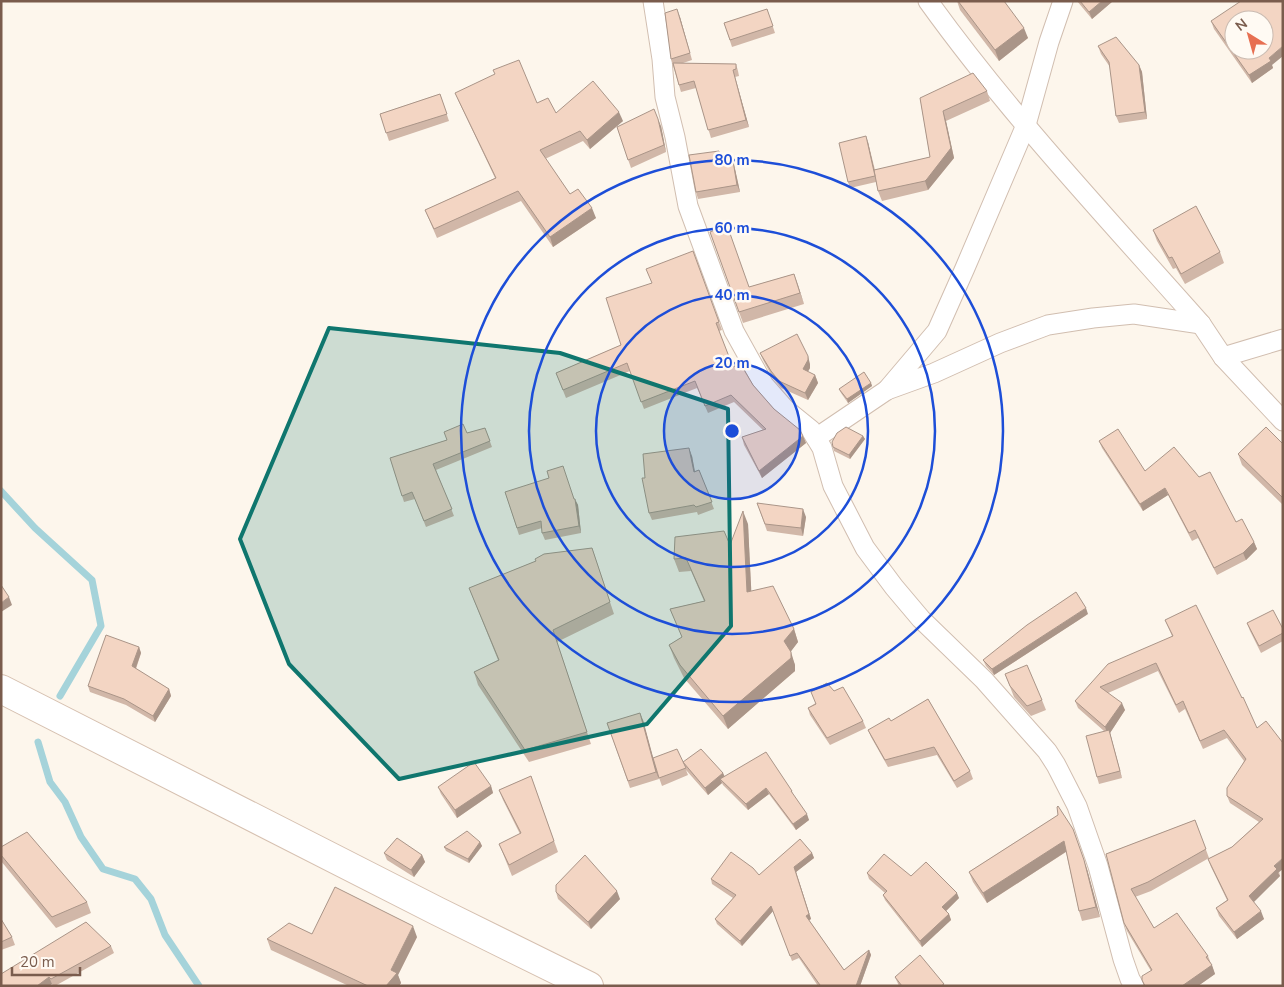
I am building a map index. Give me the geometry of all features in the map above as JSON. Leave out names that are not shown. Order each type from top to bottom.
[{"type":"street","points":[[653,1],[662,59],[665,97],[675,137],[688,206],[734,331],[764,385],[785,409],[811,430],[816,438],[822,448],[833,486],[865,548],[921,619],[984,680],[1047,751],[1056,765],[1077,806],[1098,866],[1123,959],[1134,986]]},
{"type":"street","points":[[928,1],[978,68],[1026,125],[1201,324],[1223,356],[1283,421]]},
{"type":"street","points":[[887,390],[937,331],[1026,125],[1049,42],[1064,1]]},
{"type":"street","points":[[816,438],[887,390],[934,373],[1048,325],[1134,314],[1201,324]]},
{"type":"street","points":[[1223,356],[1283,339]]},
{"type":"street","points":[[1,689],[437,911],[589,986]]},
{"type":"highlighted area","points":[[329,328],[560,353],[728,409],[731,626],[647,724],[399,779],[289,664],[240,539]]},
{"type":"building","points":[[958,1],[1004,1],[1024,28],[995,50]]},
{"type":"building","points":[[1080,1],[1102,1],[1089,12]]},
{"type":"building","points":[[1241,1],[1283,1],[1283,46],[1274,54],[1274,10],[1228,10]]},
{"type":"building","points":[[677,9],[690,53],[671,59],[665,13]]},
{"type":"building","points":[[767,9],[773,26],[730,40],[724,23]]},
{"type":"building","points":[[1224,12],[1224,39],[1211,21]]},
{"type":"building","points":[[1116,37],[1139,65],[1145,112],[1116,116],[1109,62],[1098,46]]},
{"type":"building","points":[[519,60],[537,103],[548,98],[556,113],[593,81],[619,112],[587,140],[580,131],[540,150],[570,194],[578,189],[592,208],[550,237],[518,191],[434,229],[425,210],[496,178],[455,93],[495,74],[493,70]]},
{"type":"building","points":[[1238,60],[1270,60],[1271,61],[1249,75]]},
{"type":"building","points":[[673,63],[736,64],[736,69],[733,70],[746,120],[708,130],[694,81],[679,85]]},
{"type":"building","points":[[973,73],[987,91],[943,111],[951,148],[927,179],[878,191],[874,170],[930,157],[920,98]]},
{"type":"building","points":[[440,94],[447,114],[386,133],[380,114]]},
{"type":"building","points":[[654,109],[664,145],[628,160],[617,127]]},
{"type":"building","points":[[866,136],[875,176],[848,182],[839,143]]},
{"type":"building","points":[[719,151],[722,162],[733,161],[737,185],[696,192],[689,155]]},
{"type":"building","points":[[1196,206],[1220,252],[1181,274],[1172,257],[1169,258],[1153,230]]},
{"type":"building","points":[[727,225],[749,287],[794,274],[800,293],[739,312],[710,232]]},
{"type":"building","points":[[693,251],[719,322],[716,323],[733,367],[740,363],[753,385],[774,409],[800,430],[803,436],[759,471],[742,437],[766,429],[731,395],[705,406],[695,381],[641,402],[627,363],[563,390],[556,373],[621,345],[606,298],[652,283],[646,269]]},
{"type":"building","points":[[797,334],[808,356],[803,369],[815,375],[805,393],[779,381],[760,353]]},
{"type":"building","points":[[864,372],[871,383],[847,399],[839,389]]},
{"type":"building","points":[[463,424],[467,433],[485,428],[490,441],[433,464],[452,509],[424,521],[412,492],[402,496],[390,458],[447,440],[444,432]]},
{"type":"building","points":[[846,427],[863,436],[849,455],[833,447],[832,442],[837,433]]},
{"type":"building","points":[[1266,427],[1283,444],[1283,498],[1238,454]]},
{"type":"building","points":[[1118,429],[1145,471],[1174,447],[1199,477],[1210,472],[1236,522],[1242,519],[1254,542],[1243,553],[1214,568],[1195,530],[1189,533],[1165,488],[1140,504],[1099,441]]},
{"type":"building","points":[[689,448],[694,472],[699,470],[712,502],[696,507],[694,505],[649,513],[642,478],[645,478],[643,454]]},
{"type":"building","points":[[563,466],[575,499],[579,526],[542,533],[541,521],[517,528],[505,492],[549,478],[547,471]]},
{"type":"building","points":[[757,503],[803,509],[801,528],[765,524]]},
{"type":"building","points":[[743,511],[747,592],[773,586],[794,629],[784,641],[791,652],[791,658],[723,716],[680,665],[669,645],[682,637],[670,609],[705,601],[686,558],[674,559],[675,537],[724,531],[730,545]]},
{"type":"building","points":[[592,548],[610,602],[553,630],[587,732],[525,750],[474,672],[499,660],[469,588],[536,561],[535,559],[544,554]]},
{"type":"building","points":[[1,585],[9,597],[1,603]]},
{"type":"building","points":[[1076,592],[1086,608],[992,669],[983,660],[1027,625]]},
{"type":"building","points":[[1196,605],[1257,728],[1266,721],[1283,743],[1283,858],[1274,866],[1277,869],[1249,896],[1261,911],[1234,932],[1216,908],[1228,900],[1208,859],[1232,847],[1263,819],[1227,796],[1227,788],[1246,759],[1224,730],[1200,741],[1183,701],[1176,705],[1156,663],[1100,687],[1122,703],[1105,727],[1075,701],[1108,664],[1173,636],[1165,620]]},
{"type":"building","points":[[1273,610],[1283,629],[1283,633],[1259,646],[1247,623]]},
{"type":"building","points":[[106,635],[139,647],[132,666],[169,689],[153,716],[124,699],[88,686]]},
{"type":"building","points":[[1027,665],[1042,700],[1027,706],[1010,686],[1005,674]]},
{"type":"building","points":[[827,683],[834,691],[843,687],[863,721],[827,738],[808,708],[816,704],[811,692]]},
{"type":"building","points":[[928,699],[970,771],[954,781],[934,747],[885,760],[868,730],[889,718],[891,721]]},
{"type":"building","points":[[640,713],[656,772],[628,781],[607,723]]},
{"type":"building","points":[[1109,730],[1120,771],[1097,777],[1086,736]]},
{"type":"building","points":[[677,749],[686,768],[659,778],[653,758]]},
{"type":"building","points":[[701,749],[723,773],[705,788],[683,762]]},
{"type":"building","points":[[766,752],[807,814],[793,824],[766,788],[746,804],[720,779]]},
{"type":"building","points":[[474,762],[491,786],[455,810],[438,787]]},
{"type":"building","points":[[531,776],[554,841],[509,865],[499,844],[521,833],[499,790]]},
{"type":"building","points":[[1058,806],[1073,829],[1084,860],[1096,907],[1079,911],[1064,841],[983,893],[969,872],[1058,815]]},
{"type":"building","points":[[1195,820],[1206,849],[1148,882],[1131,889],[1154,928],[1177,913],[1208,956],[1206,957],[1212,965],[1182,986],[1145,986],[1142,976],[1152,970],[1124,923],[1106,854]]},
{"type":"building","points":[[467,831],[480,842],[468,859],[444,847]]},
{"type":"building","points":[[27,832],[87,902],[52,917],[1,855],[1,847]]},
{"type":"building","points":[[397,838],[422,855],[411,870],[384,853]]},
{"type":"building","points":[[800,839],[812,853],[794,867],[809,914],[806,916],[844,970],[869,950],[856,986],[819,986],[797,953],[790,956],[771,906],[740,941],[715,919],[736,895],[711,879],[731,852],[753,868],[759,875]]},
{"type":"building","points":[[884,854],[911,876],[926,862],[957,893],[942,907],[949,914],[920,941],[883,895],[887,891],[867,873]]},
{"type":"building","points":[[585,855],[617,891],[588,922],[556,892],[556,885]]},
{"type":"building","points":[[335,887],[413,926],[391,970],[397,973],[386,986],[368,986],[267,939],[289,923],[312,934]]},
{"type":"building","points":[[1,919],[12,937],[1,942]]},
{"type":"building","points":[[86,922],[111,946],[51,979],[49,977],[37,986],[1,986],[1,974]]},
{"type":"building","points":[[920,955],[944,984],[941,986],[902,986],[895,977]]},
{"type":"waterway","points":[[1,491],[35,528],[92,580],[101,626],[60,696]]},
{"type":"waterway","points":[[38,742],[50,782],[65,802],[81,837],[103,869],[135,879],[151,899],[165,935],[199,986]]}]
